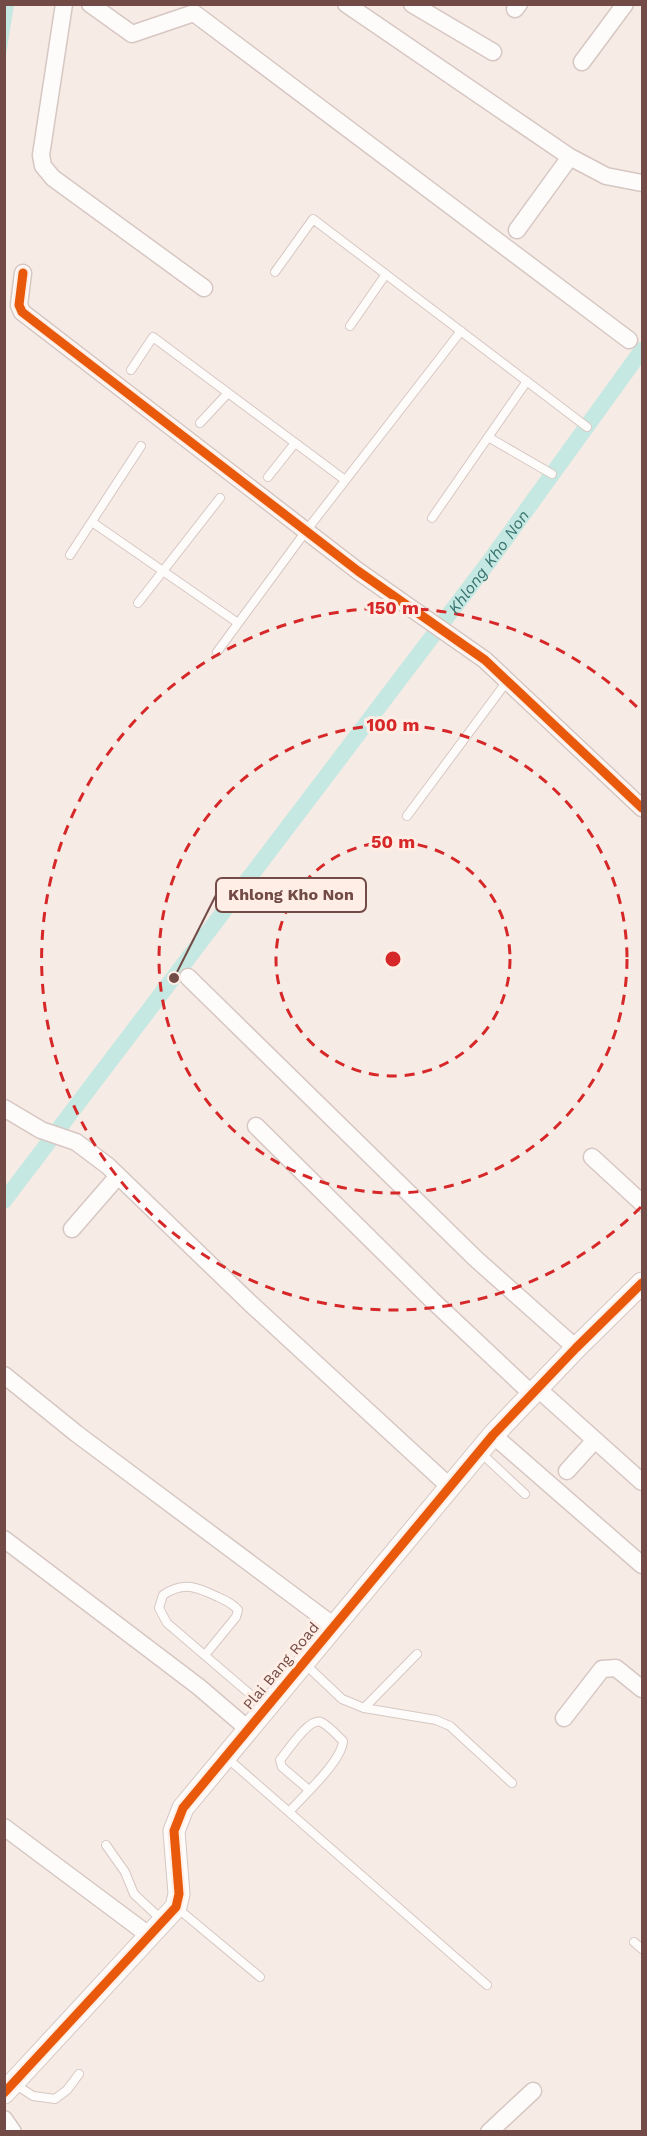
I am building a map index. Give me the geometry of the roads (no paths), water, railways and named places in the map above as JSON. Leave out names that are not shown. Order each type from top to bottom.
[{"type":"street","points":[[64,4],[41,155],[43,166],[53,178],[204,288]]},
{"type":"street","points":[[90,4],[132,34],[194,13],[628,340]]},
{"type":"street","points":[[346,4],[570,157],[606,176],[642,183]]},
{"type":"street","points":[[412,4],[493,51]]},
{"type":"street","points":[[582,62],[625,4]]},
{"type":"street","points":[[517,230],[570,157]]},
{"type":"street","points":[[23,273],[19,305],[22,312],[306,531],[508,679],[642,808]]},
{"type":"street","points":[[188,977],[476,1259],[576,1348]]},
{"type":"street","points":[[4,1108],[41,1130],[64,1136],[94,1155],[250,1303],[450,1487]]},
{"type":"street","points":[[256,1126],[432,1300],[642,1482]]},
{"type":"street","points":[[592,1157],[642,1203]]},
{"type":"street","points":[[72,1229],[118,1176]]},
{"type":"street","name":"Plai Bang Road","points":[[163,1921],[179,1894],[174,1831],[183,1808],[493,1435],[642,1283]]},
{"type":"street","points":[[4,1375],[77,1434],[334,1626]]},
{"type":"street","points":[[493,1435],[642,1565]]},
{"type":"street","points":[[567,1471],[595,1440]]},
{"type":"street","points":[[4,1539],[199,1687],[248,1729]]},
{"type":"street","points":[[564,1718],[602,1669],[616,1668],[642,1689]]},
{"type":"street","points":[[4,1827],[163,1921],[9,2082]]},
{"type":"street","points":[[489,2132],[533,2091]]},
{"type":"street","points":[[4,2119],[13,2132]]},
{"type":"lane","points":[[274,272],[313,219],[587,427]]},
{"type":"lane","points":[[350,326],[386,274]]},
{"type":"lane","points":[[217,652],[306,531],[461,331]]},
{"type":"lane","points":[[131,370],[153,337],[345,480]]},
{"type":"lane","points":[[432,518],[527,381]]},
{"type":"lane","points":[[200,423],[228,393]]},
{"type":"lane","points":[[488,437],[552,474]]},
{"type":"lane","points":[[268,477],[294,443]]},
{"type":"lane","points":[[70,555],[141,446]]},
{"type":"lane","points":[[138,603],[220,498]]},
{"type":"lane","points":[[92,522],[238,623]]},
{"type":"lane","points":[[407,816],[508,679]]},
{"type":"lane","points":[[479,1452],[525,1494]]},
{"type":"lane","points":[[205,1655],[236,1617],[237,1610],[233,1604],[194,1585],[173,1589],[163,1595],[159,1608],[167,1623],[266,1708]]},
{"type":"lane","points":[[364,1708],[417,1654]]},
{"type":"lane","points":[[304,1663],[342,1700],[364,1708],[435,1720],[450,1726],[512,1783]]},
{"type":"lane","points":[[289,1812],[309,1790],[340,1754],[343,1745],[343,1741],[337,1735],[321,1722],[315,1721],[308,1725],[280,1760],[282,1767],[309,1790]]},
{"type":"lane","points":[[225,1757],[487,1985]]},
{"type":"lane","points":[[106,1845],[125,1872],[134,1894],[163,1921],[260,1977]]},
{"type":"lane","points":[[634,1942],[642,1949]]},
{"type":"lane","points":[[9,2082],[33,2096],[55,2100],[67,2090],[79,2074]]},
{"type":"water","points":[[4,5],[14,5],[5,61]]},
{"type":"waterway","name":"Khlong Kho Non","points":[[4,1201],[491,559],[642,350]]},
{"type":"place","name":"Khlong Kho Non","points":[[174,978]]}]
